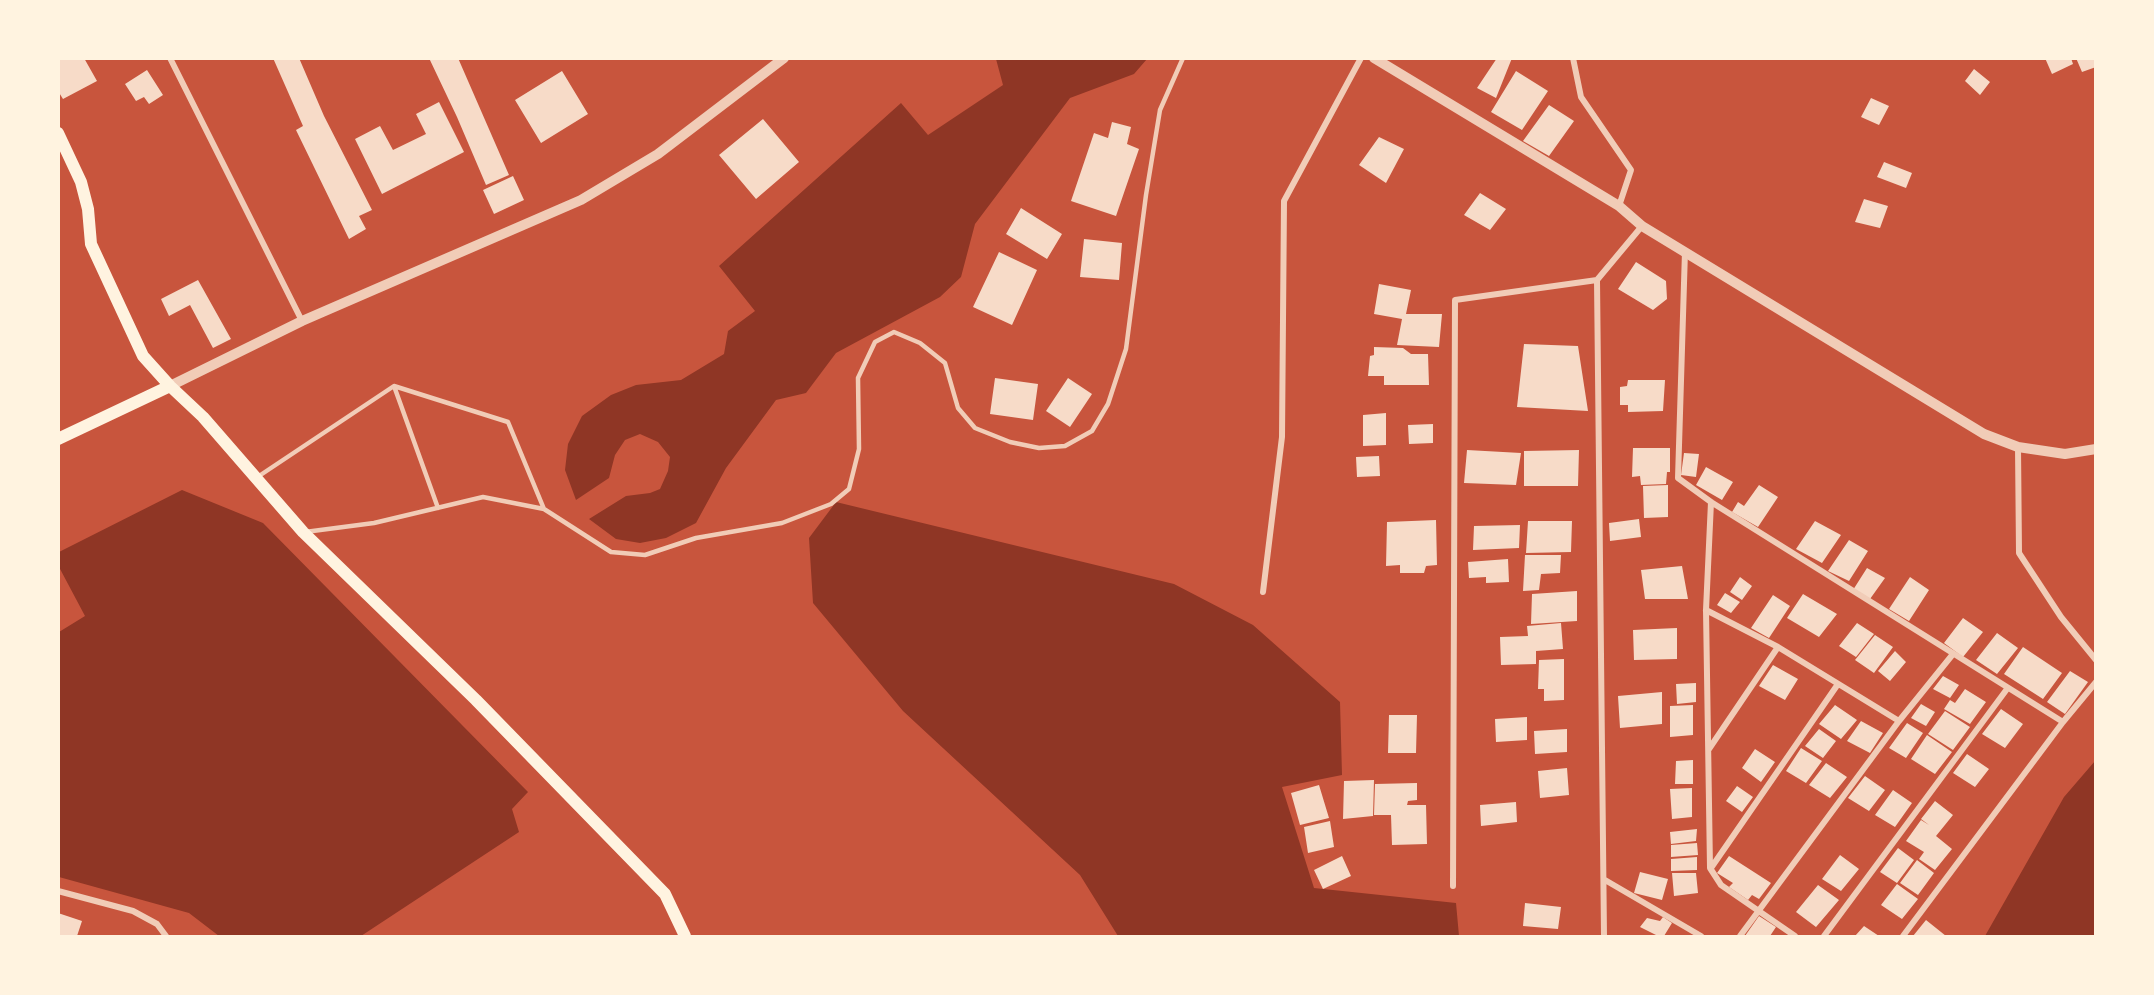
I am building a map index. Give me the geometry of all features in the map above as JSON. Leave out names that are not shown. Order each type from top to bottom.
[{"type":"main road","points":[[58,132],[81,183],[88,209],[91,244],[143,357],[203,417],[303,532],[476,700],[665,894],[685,936]]},
{"type":"main road","points":[[58,439],[170,386]]},
{"type":"street","points":[[171,58],[302,321]]},
{"type":"street","points":[[1263,592],[1282,437],[1284,201],[1361,58]]},
{"type":"street","points":[[1374,58],[1619,206],[1642,226],[1685,250],[1984,434],[2018,447],[2065,454],[2096,449]]},
{"type":"street","points":[[1573,58],[1581,97],[1631,170],[1619,206]]},
{"type":"street","points":[[170,386],[302,321],[580,200],[658,154],[783,59]]},
{"type":"street","points":[[1604,936],[1597,280],[1642,226]]},
{"type":"street","points":[[1685,250],[1678,478],[1711,502],[2063,722]]},
{"type":"street","points":[[1453,886],[1455,300],[1597,280]]},
{"type":"street","points":[[2018,447],[2019,553],[2061,617],[2096,660]]},
{"type":"street","points":[[1711,502],[1706,610],[1710,868],[1721,885],[1795,936]]},
{"type":"street","points":[[1706,610],[1778,647],[1899,721]]},
{"type":"street","points":[[1708,750],[1778,647]]},
{"type":"street","points":[[1740,936],[1899,721],[1953,654]]},
{"type":"street","points":[[1903,936],[2063,722],[2096,682]]},
{"type":"street","points":[[1710,868],[1838,684]]},
{"type":"street","points":[[1824,936],[2007,688]]},
{"type":"street","points":[[1605,880],[1701,936]]},
{"type":"street","points":[[58,891],[133,912],[157,924],[166,936]]},
{"type":"lane","points":[[303,532],[374,524],[483,497],[544,509],[611,552],[645,555],[696,538],[782,523],[831,504],[849,489],[859,449],[858,378],[875,342],[894,332],[920,343],[945,363],[958,408],[975,428],[1010,442],[1039,448],[1065,446],[1092,431],[1108,404],[1126,349],[1146,195],[1160,110],[1183,58]]},
{"type":"lane","points":[[394,386],[508,422],[544,509]]},
{"type":"lane","points":[[256,478],[394,386]]},
{"type":"lane","points":[[394,386],[438,508]]},
{"type":"shaded area","points":[[996,59],[1147,59],[1134,74],[1070,98],[975,224],[961,277],[940,297],[836,353],[806,393],[776,400],[726,468],[696,523],[666,538],[640,543],[616,539],[589,519],[626,496],[650,493],[660,489],[668,471],[670,457],[658,442],[640,434],[625,440],[615,455],[609,478],[576,500],[565,470],[568,444],[582,416],[611,395],[636,385],[681,380],[724,354],[728,331],[755,311],[719,266],[901,103],[928,135],[1003,85]]},
{"type":"shaded area","points":[[182,490],[263,523],[528,792],[512,809],[519,832],[361,936],[219,936],[189,913],[59,877],[59,632],[85,616],[59,567],[59,552]]},
{"type":"shaded area","points":[[836,502],[1174,584],[1253,625],[1340,702],[1342,775],[1282,787],[1314,888],[1456,903],[1459,936],[1118,936],[1080,875],[903,711],[813,603],[809,538]]},
{"type":"shaded area","points":[[2095,761],[2095,936],[1985,936],[2064,797]]},
{"type":"building","points":[[58,58],[84,58],[97,81],[63,99],[58,91]]},
{"type":"building","points":[[273,58],[299,58],[324,116],[372,210],[359,216],[366,229],[349,239],[296,130],[303,126]]},
{"type":"building","points":[[429,58],[458,58],[509,175],[486,185]]},
{"type":"building","points":[[1497,58],[1512,58],[1496,98],[1477,88]]},
{"type":"building","points":[[2045,58],[2071,58],[2073,64],[2052,74]]},
{"type":"building","points":[[2076,58],[2096,58],[2096,67],[2082,72]]},
{"type":"building","points":[[1974,69],[1990,82],[1980,95],[1965,81]]},
{"type":"building","points":[[147,70],[163,95],[149,104],[144,97],[136,101],[125,84]]},
{"type":"building","points":[[562,71],[588,114],[541,143],[515,100]]},
{"type":"building","points":[[1516,71],[1548,91],[1522,130],[1491,112]]},
{"type":"building","points":[[1871,98],[1889,106],[1879,125],[1861,117]]},
{"type":"building","points":[[439,102],[464,152],[382,194],[355,139],[380,126],[393,150],[426,134],[416,114]]},
{"type":"building","points":[[1549,105],[1574,121],[1549,156],[1523,141]]},
{"type":"building","points":[[763,119],[799,162],[756,199],[719,155]]},
{"type":"building","points":[[1112,122],[1131,127],[1127,144],[1139,149],[1116,216],[1071,201],[1094,133],[1108,138]]},
{"type":"building","points":[[1379,137],[1404,149],[1386,183],[1359,165]]},
{"type":"building","points":[[1884,162],[1912,173],[1906,188],[1877,177]]},
{"type":"building","points":[[513,176],[524,200],[494,214],[483,190]]},
{"type":"building","points":[[1480,193],[1506,209],[1490,230],[1464,215]]},
{"type":"building","points":[[1864,199],[1888,206],[1880,228],[1855,222]]},
{"type":"building","points":[[1021,208],[1062,234],[1047,259],[1006,234]]},
{"type":"building","points":[[1084,239],[1122,243],[1119,280],[1080,277]]},
{"type":"building","points":[[999,252],[1037,270],[1012,325],[973,307]]},
{"type":"building","points":[[1636,262],[1666,281],[1667,299],[1653,310],[1618,289]]},
{"type":"building","points":[[198,280],[231,339],[213,348],[190,305],[169,316],[161,299]]},
{"type":"building","points":[[1379,284],[1411,290],[1406,314],[1442,314],[1439,347],[1397,345],[1402,319],[1374,314]]},
{"type":"building","points":[[1524,344],[1578,346],[1588,411],[1517,407]]},
{"type":"building","points":[[1374,347],[1403,348],[1411,354],[1428,354],[1429,385],[1384,385],[1384,376],[1368,376],[1370,356],[1374,355]]},
{"type":"building","points":[[995,378],[1038,384],[1033,420],[990,414]]},
{"type":"building","points":[[1068,378],[1092,394],[1070,427],[1046,411]]},
{"type":"building","points":[[1628,380],[1665,380],[1663,411],[1628,412],[1628,405],[1620,405],[1620,387],[1627,386]]},
{"type":"building","points":[[1386,413],[1386,445],[1363,446],[1363,415]]},
{"type":"building","points":[[1433,424],[1433,443],[1409,444],[1408,425]]},
{"type":"building","points":[[1633,448],[1670,448],[1670,472],[1667,472],[1666,484],[1641,485],[1640,476],[1632,477]]},
{"type":"building","points":[[1467,450],[1521,453],[1516,485],[1464,483]]},
{"type":"building","points":[[1579,450],[1578,486],[1524,486],[1524,451]]},
{"type":"building","points":[[1684,453],[1699,454],[1696,477],[1681,475]]},
{"type":"building","points":[[1379,456],[1380,476],[1357,477],[1356,457]]},
{"type":"building","points":[[1706,467],[1733,482],[1722,500],[1696,485]]},
{"type":"building","points":[[1668,485],[1668,517],[1644,518],[1643,486]]},
{"type":"building","points":[[1759,485],[1778,497],[1758,527],[1732,512],[1738,502],[1744,506]]},
{"type":"building","points":[[1639,519],[1641,537],[1610,541],[1609,523]]},
{"type":"building","points":[[1436,520],[1437,565],[1426,566],[1424,573],[1400,573],[1400,565],[1386,566],[1387,522]]},
{"type":"building","points":[[1528,521],[1572,521],[1571,552],[1526,553]]},
{"type":"building","points":[[1815,521],[1841,535],[1822,563],[1796,549]]},
{"type":"building","points":[[1520,525],[1519,548],[1473,550],[1474,526]]},
{"type":"building","points":[[1849,540],[1868,551],[1849,581],[1828,571]]},
{"type":"building","points":[[1525,555],[1561,555],[1560,573],[1541,574],[1539,590],[1523,591]]},
{"type":"building","points":[[1508,559],[1509,582],[1486,583],[1486,577],[1469,578],[1468,562]]},
{"type":"building","points":[[1682,566],[1688,599],[1645,599],[1641,570]]},
{"type":"building","points":[[1867,568],[1885,578],[1870,599],[1853,590]]},
{"type":"building","points":[[1740,577],[1752,586],[1742,600],[1730,592]]},
{"type":"building","points":[[1910,577],[1929,590],[1909,621],[1889,609]]},
{"type":"building","points":[[1577,591],[1577,621],[1531,624],[1532,594]]},
{"type":"building","points":[[1725,593],[1740,602],[1731,613],[1717,605]]},
{"type":"building","points":[[1803,594],[1837,614],[1819,637],[1787,618]]},
{"type":"building","points":[[1773,595],[1790,606],[1769,638],[1751,628]]},
{"type":"building","points":[[1963,618],[1983,632],[1963,657],[1944,643]]},
{"type":"building","points":[[1561,623],[1563,649],[1536,651],[1536,664],[1501,665],[1500,637],[1528,636],[1527,626]]},
{"type":"building","points":[[1857,623],[1874,634],[1856,657],[1839,646]]},
{"type":"building","points":[[1677,628],[1677,659],[1634,660],[1633,630]]},
{"type":"building","points":[[1997,633],[2018,648],[1997,674],[1976,660]]},
{"type":"building","points":[[1875,635],[1893,647],[1874,673],[1855,660]]},
{"type":"building","points":[[2023,647],[2062,673],[2043,699],[2004,674]]},
{"type":"building","points":[[1895,651],[1906,662],[1890,681],[1878,671]]},
{"type":"building","points":[[1564,659],[1564,700],[1544,701],[1544,689],[1538,689],[1539,660]]},
{"type":"building","points":[[1773,665],[1798,679],[1785,700],[1759,686]]},
{"type":"building","points":[[2070,671],[2088,682],[2065,714],[2047,702]]},
{"type":"building","points":[[1943,676],[1959,685],[1950,698],[1933,689]]},
{"type":"building","points":[[1696,683],[1696,702],[1677,704],[1676,684]]},
{"type":"building","points":[[1965,689],[1986,702],[1970,724],[1944,709],[1950,700],[1955,703]]},
{"type":"building","points":[[1662,692],[1662,724],[1620,728],[1618,696]]},
{"type":"building","points":[[1921,704],[1935,712],[1926,726],[1911,718]]},
{"type":"building","points":[[1693,705],[1693,735],[1670,737],[1670,706]]},
{"type":"building","points":[[1835,705],[1857,720],[1841,739],[1819,724]]},
{"type":"building","points":[[2001,709],[2023,724],[2005,748],[1982,734]]},
{"type":"building","points":[[1945,711],[1970,727],[1953,750],[1928,734]]},
{"type":"building","points":[[1389,715],[1417,715],[1416,753],[1388,753]]},
{"type":"building","points":[[1527,717],[1527,740],[1496,742],[1495,719]]},
{"type":"building","points":[[1861,721],[1883,733],[1870,753],[1847,741]]},
{"type":"building","points":[[1907,723],[1923,733],[1906,758],[1889,748]]},
{"type":"building","points":[[1567,729],[1567,752],[1535,754],[1534,731]]},
{"type":"building","points":[[1819,729],[1836,741],[1823,758],[1805,746]]},
{"type":"building","points":[[1927,735],[1952,752],[1935,774],[1911,759]]},
{"type":"building","points":[[1801,748],[1822,761],[1806,783],[1786,771]]},
{"type":"building","points":[[1755,749],[1775,762],[1761,782],[1742,768]]},
{"type":"building","points":[[1967,754],[1989,769],[1975,787],[1953,773]]},
{"type":"building","points":[[1693,760],[1693,784],[1675,784],[1676,761]]},
{"type":"building","points":[[1826,763],[1847,777],[1830,798],[1809,785]]},
{"type":"building","points":[[1567,768],[1569,795],[1540,798],[1538,771]]},
{"type":"building","points":[[1865,776],[1885,790],[1869,811],[1848,798]]},
{"type":"building","points":[[1374,780],[1373,816],[1343,819],[1344,781]]},
{"type":"building","points":[[1417,783],[1417,800],[1408,801],[1407,805],[1426,805],[1427,844],[1392,845],[1391,815],[1374,815],[1375,784]]},
{"type":"building","points":[[1319,785],[1329,818],[1300,825],[1291,793]]},
{"type":"building","points":[[1737,786],[1753,797],[1742,812],[1726,801]]},
{"type":"building","points":[[1692,788],[1692,817],[1672,819],[1670,789]]},
{"type":"building","points":[[1893,790],[1912,803],[1895,827],[1875,815]]},
{"type":"building","points":[[1935,801],[1953,815],[1936,836],[1952,849],[1935,870],[1919,859],[1924,852],[1906,841],[1921,820],[1929,825],[1921,819]]},
{"type":"building","points":[[1516,802],[1517,822],[1481,826],[1480,805]]},
{"type":"building","points":[[1330,821],[1334,847],[1308,853],[1304,827]]},
{"type":"building","points":[[1697,829],[1696,841],[1671,844],[1670,832]]},
{"type":"building","points":[[1697,843],[1698,855],[1671,857],[1671,845]]},
{"type":"building","points":[[1898,848],[1914,860],[1897,883],[1880,872]]},
{"type":"building","points":[[1840,855],[1859,869],[1841,891],[1822,879]]},
{"type":"building","points":[[1342,856],[1351,876],[1323,889],[1314,870]]},
{"type":"building","points":[[1729,856],[1771,883],[1759,899],[1752,895],[1748,900],[1729,887],[1733,883],[1717,873]]},
{"type":"building","points":[[1697,857],[1697,870],[1671,871],[1671,859]]},
{"type":"building","points":[[1917,860],[1934,873],[1918,895],[1900,883]]},
{"type":"building","points":[[1640,872],[1668,879],[1662,900],[1634,893]]},
{"type":"building","points":[[1672,873],[1696,873],[1698,893],[1674,896]]},
{"type":"building","points":[[1897,884],[1918,899],[1902,919],[1881,905]]},
{"type":"building","points":[[1818,885],[1839,900],[1816,927],[1796,912]]},
{"type":"building","points":[[1525,903],[1561,907],[1558,929],[1523,926]]},
{"type":"building","points":[[58,913],[82,921],[77,936],[58,936]]},
{"type":"building","points":[[1759,916],[1776,927],[1770,936],[1745,936]]},
{"type":"building","points":[[1663,917],[1672,923],[1664,936],[1658,936],[1640,927],[1647,918],[1660,921]]},
{"type":"building","points":[[1926,920],[1946,936],[1913,936]]},
{"type":"building","points":[[1864,926],[1879,936],[1855,936]]}]
